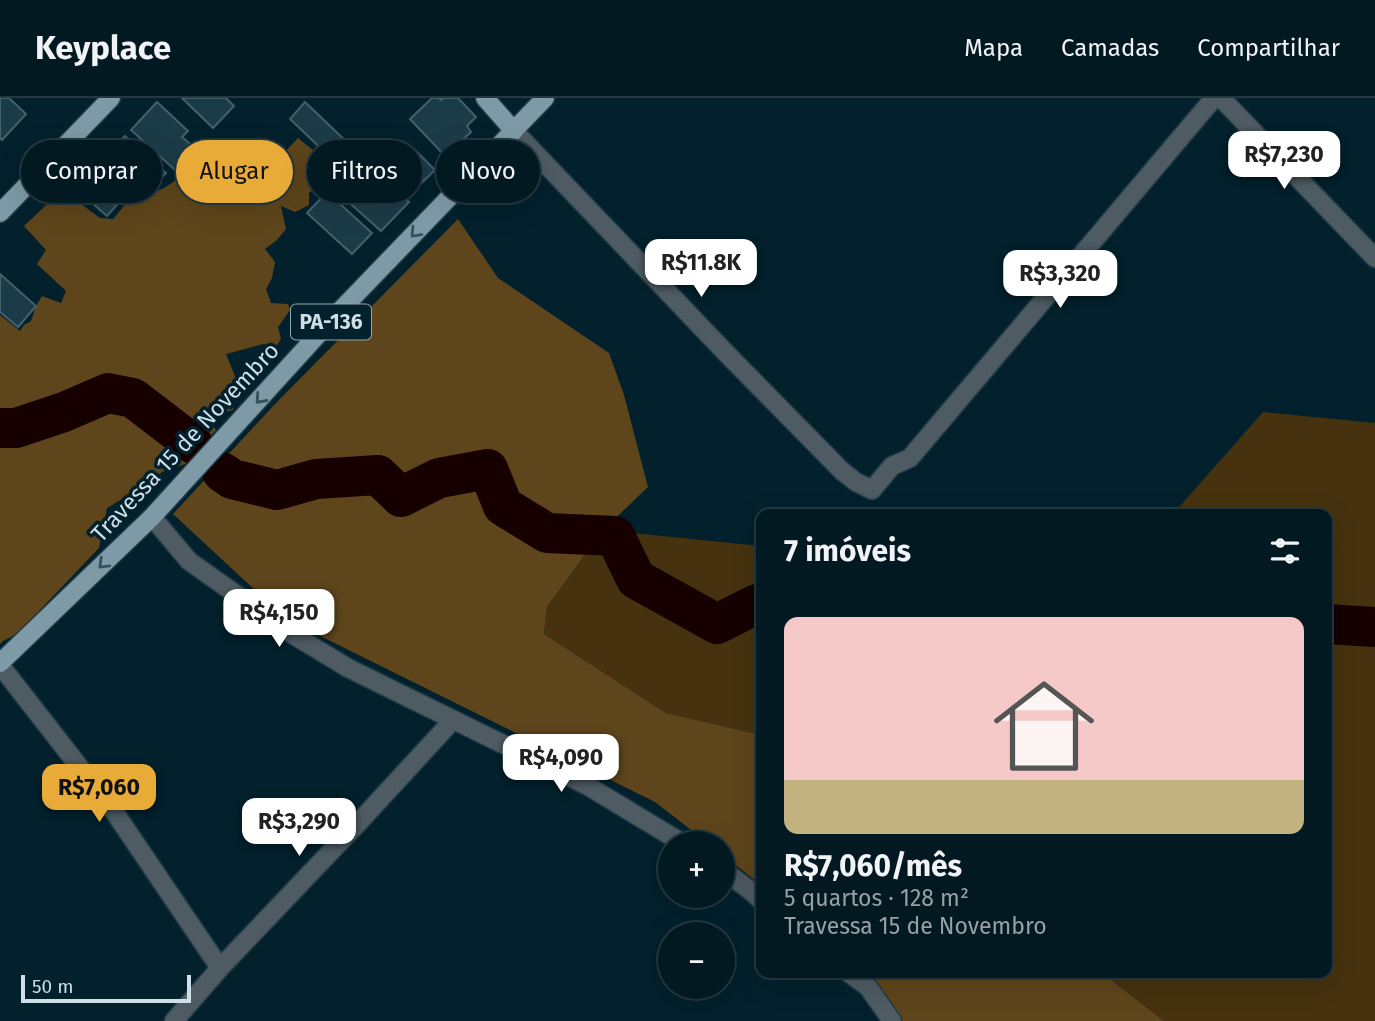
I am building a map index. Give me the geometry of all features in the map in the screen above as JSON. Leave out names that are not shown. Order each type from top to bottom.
[{"type":"main road","points":[[0,213],[111,98]]},
{"type":"main road","points":[[485,98],[514,131]]},
{"type":"main road","name":"Travessa 15 de Novembro","points":[[0,664],[152,517],[334,317],[545,98]]},
{"type":"street","points":[[514,131],[842,471],[872,490],[892,466],[910,458],[1214,98]]},
{"type":"street","points":[[1221,98],[1375,258]]},
{"type":"street","points":[[152,517],[188,561],[292,634],[348,668],[588,786],[662,831]]},
{"type":"street","points":[[0,664],[113,810],[220,968]]},
{"type":"street","points":[[174,1021],[220,968],[453,720]]},
{"type":"street","points":[[735,879],[756,896]]},
{"type":"street","points":[[855,978],[867,987],[892,1021]]},
{"type":"shaded area","points":[[298,138],[307,145],[309,205],[295,212],[281,206],[286,229],[265,249],[275,262],[272,278],[266,289],[271,303],[288,304],[290,310],[278,327],[281,339],[276,347],[263,344],[226,354],[237,381],[233,410],[206,417],[216,430],[185,464],[162,472],[107,508],[99,548],[17,634],[0,644],[0,315],[20,331],[31,321],[42,296],[61,303],[66,291],[37,264],[46,250],[24,226],[48,203],[80,203],[100,218],[113,219],[126,203],[162,203],[162,188],[176,179],[176,203],[293,203],[293,143]]},
{"type":"shaded area","points":[[458,219],[498,278],[609,353],[624,395],[648,487],[603,530],[547,607],[544,634],[666,713],[756,734],[756,881],[735,864],[735,831],[692,831],[655,802],[286,619],[173,514],[275,404]]},
{"type":"shaded area","points":[[1263,412],[1375,423],[1375,1021],[1164,1021],[1108,978],[1332,978],[1332,509],[1177,509]]},
{"type":"shaded area","points":[[603,530],[756,545],[756,734],[666,713],[544,634],[547,607]]},
{"type":"shaded area","points":[[861,978],[1108,978],[1164,1021],[895,1021]]},
{"type":"building","points":[[0,98],[9,98],[26,114],[2,140],[0,138]]},
{"type":"building","points":[[182,98],[226,98],[234,106],[213,128]]},
{"type":"building","points":[[432,98],[458,98],[476,117],[467,126],[471,132],[462,140],[436,140],[436,146],[410,119]]},
{"type":"building","points":[[157,102],[188,131],[182,137],[186,140],[176,140],[176,169],[162,158],[162,140],[142,140],[131,130]]},
{"type":"building","points":[[305,102],[345,140],[312,140],[290,119]]},
{"type":"building","points":[[422,157],[435,170],[422,182]]},
{"type":"building","points":[[92,203],[118,203],[107,216]]},
{"type":"building","points":[[317,203],[339,203],[372,233],[352,254],[307,213]]},
{"type":"building","points":[[350,203],[408,203],[381,231]]},
{"type":"building","points":[[0,274],[36,306],[18,327],[0,312]]},
{"type":"waterway","points":[[0,428],[16,428],[64,412],[108,393],[133,398],[193,444]]},
{"type":"waterway","points":[[222,472],[232,479],[277,490],[316,479],[378,475],[401,497],[439,478],[488,469],[503,506],[547,533],[615,536],[636,579],[717,624],[756,604]]},
{"type":"waterway","points":[[1332,624],[1375,627]]}]
